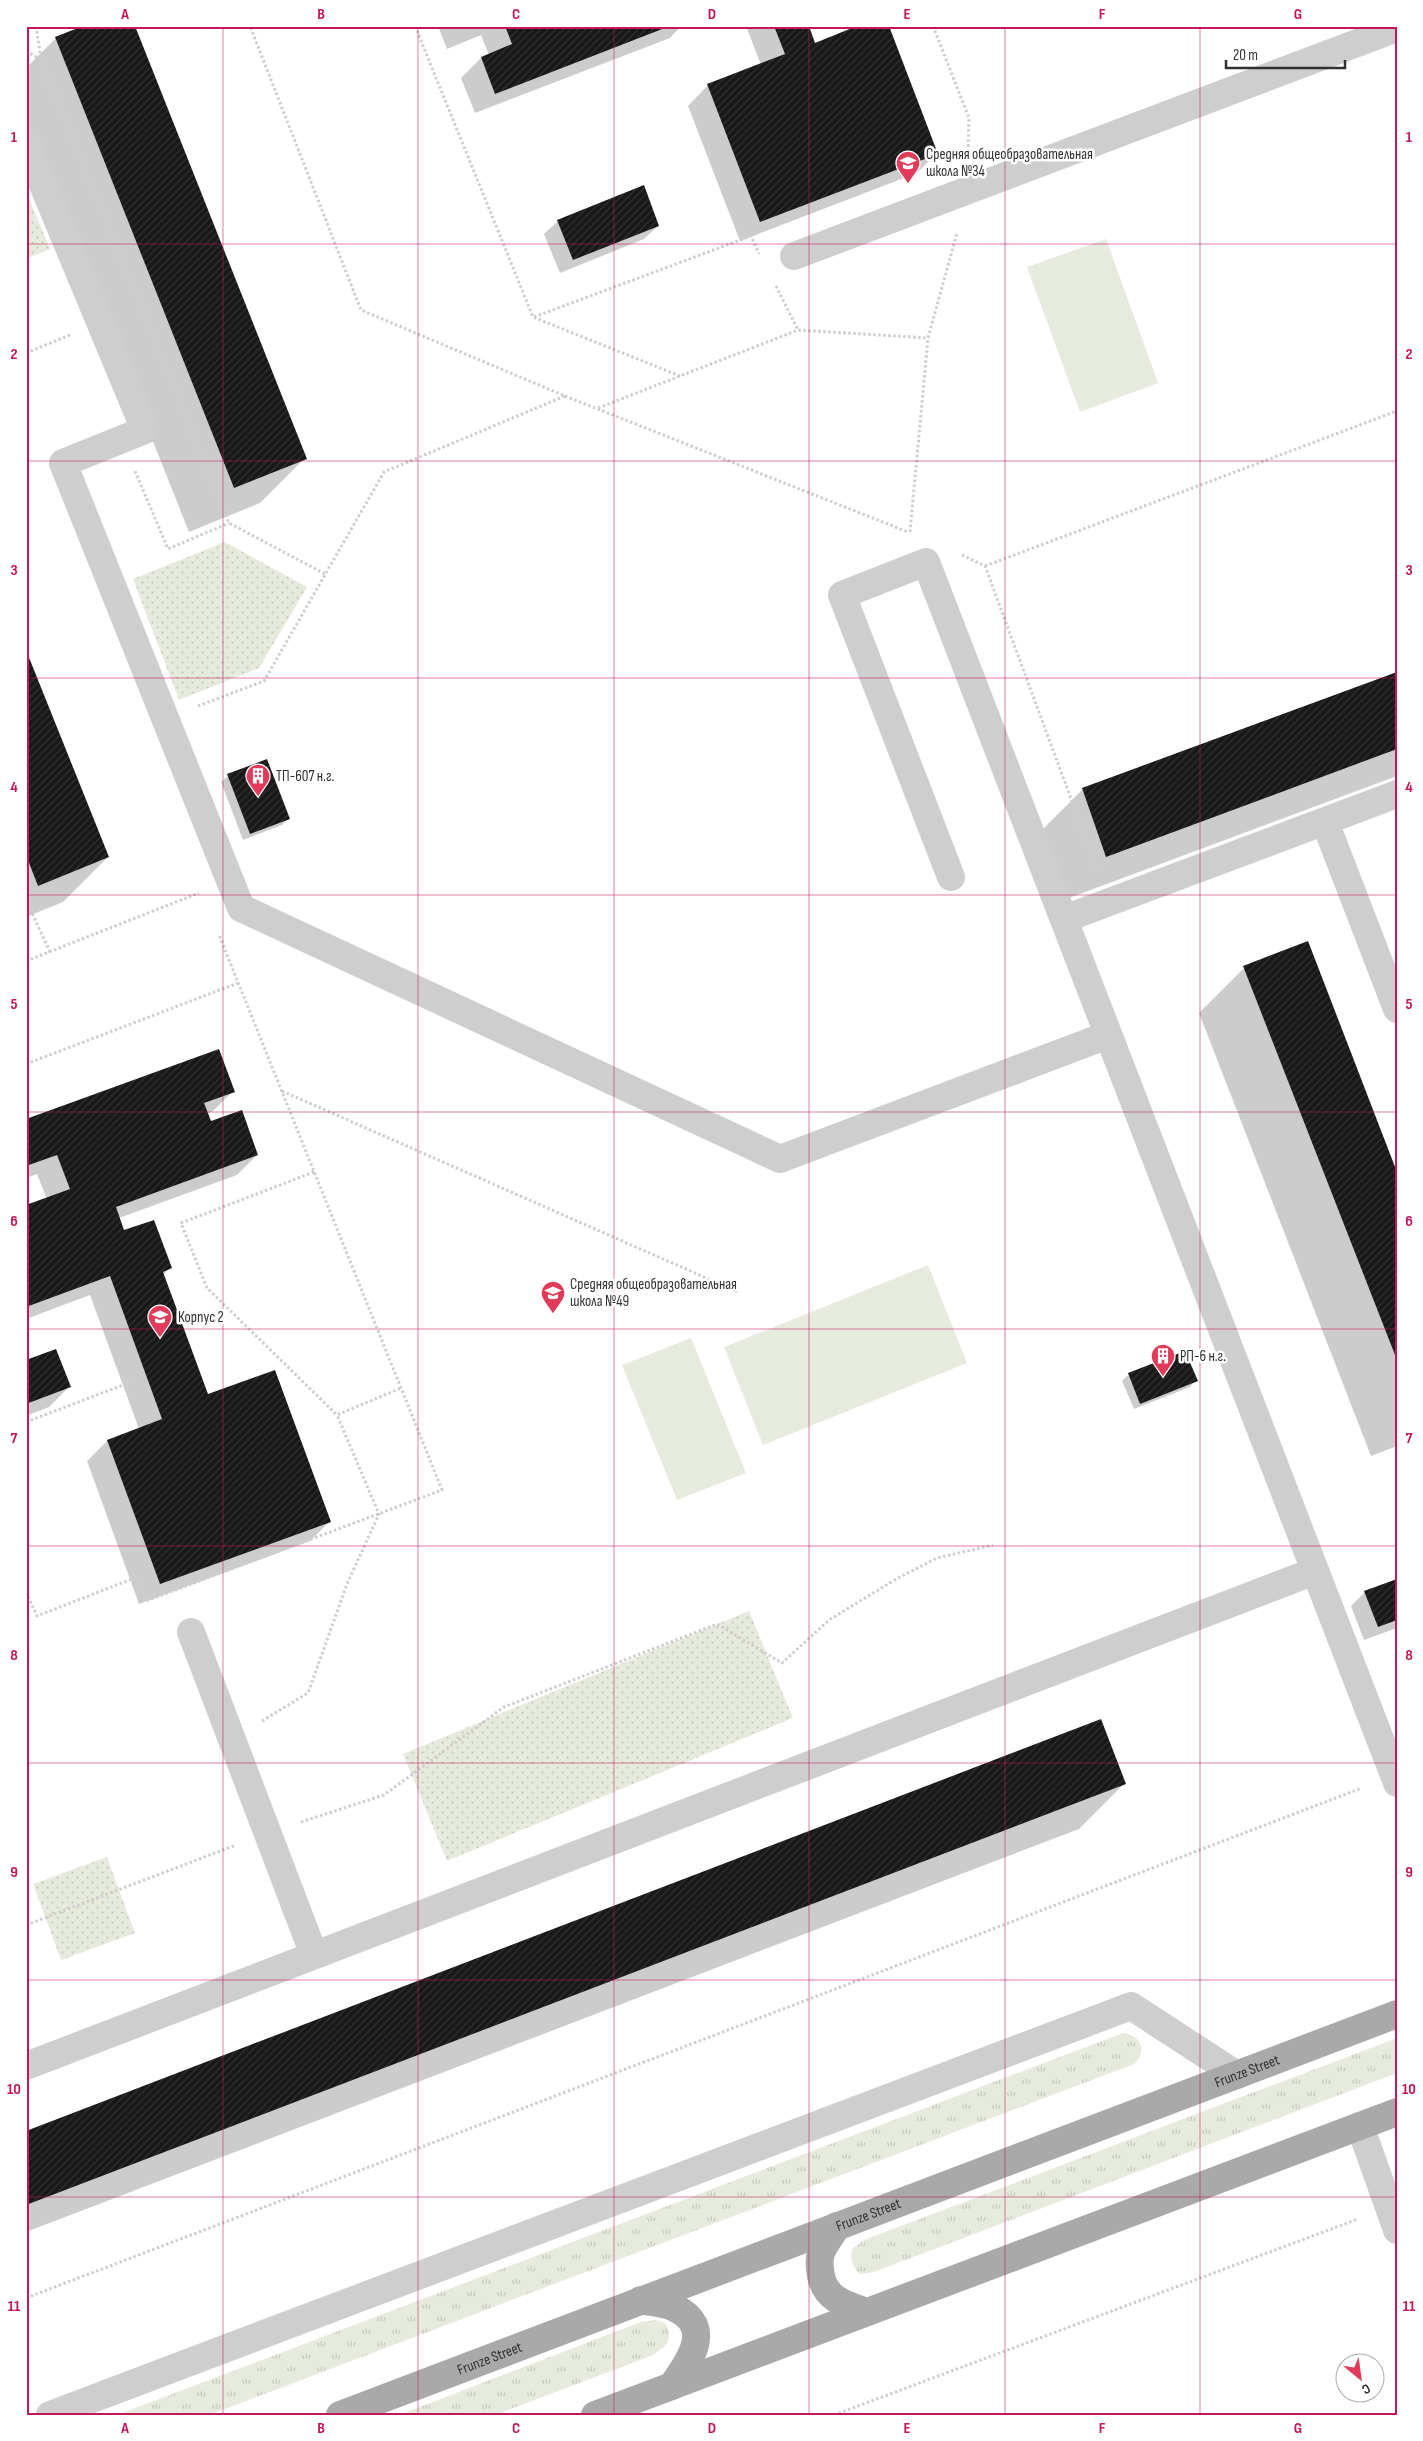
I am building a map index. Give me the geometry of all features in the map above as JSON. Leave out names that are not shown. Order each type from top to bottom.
[{"type":"main road","name":"Frunze Street","points":[[340,2415],[1397,2014]]},
{"type":"main road","points":[[595,2415],[1397,2112]]},
{"type":"main road","points":[[836,2226],[821,2254],[819,2267],[822,2282],[829,2294],[840,2302],[867,2312]]},
{"type":"main road","points":[[641,2300],[675,2307],[689,2317],[694,2327],[696,2338],[692,2359],[672,2386]]},
{"type":"lane","points":[[794,256],[1397,28]]},
{"type":"lane","points":[[26,144],[145,430],[63,463],[241,908],[780,1159],[1108,1035]]},
{"type":"lane","points":[[951,877],[842,595],[926,562],[1315,1571],[1389,1741],[1396,1779]]},
{"type":"lane","points":[[1064,919],[1397,794]]},
{"type":"lane","points":[[1325,822],[1397,1009]]},
{"type":"lane","points":[[26,2066],[1315,1571]]},
{"type":"lane","points":[[191,1632],[314,1955]]},
{"type":"lane","points":[[50,2415],[1131,2006],[1237,2075]]},
{"type":"lane","points":[[1360,2126],[1393,2219]]},
{"type":"path","points":[[36,26],[41,60],[229,523],[327,574]]},
{"type":"path","points":[[166,718],[264,681],[384,472],[565,396],[361,310],[250,26]]},
{"type":"path","points":[[415,26],[533,317],[680,376]]},
{"type":"path","points":[[910,532],[928,338],[968,190],[969,118],[933,26]]},
{"type":"path","points":[[26,51],[41,60]]},
{"type":"path","points":[[533,317],[750,236],[764,262]]},
{"type":"path","points":[[772,279],[798,330]]},
{"type":"path","points":[[598,408],[798,330],[928,338]]},
{"type":"path","points":[[985,566],[1397,411]]},
{"type":"path","points":[[126,474],[135,470],[168,549],[229,523]]},
{"type":"path","points":[[26,961],[202,892],[205,901]]},
{"type":"path","points":[[26,900],[50,952]]},
{"type":"path","points":[[26,1592],[38,1616],[137,1576],[146,1601],[442,1490],[216,928]]},
{"type":"path","points":[[26,1064],[238,983]]},
{"type":"path","points":[[282,1091],[738,1292]]},
{"type":"path","points":[[232,1739],[308,1694],[347,1584],[379,1514],[336,1415],[207,1288],[181,1222],[314,1172]]},
{"type":"path","points":[[26,1422],[131,1382]]},
{"type":"path","points":[[336,1415],[402,1388]]},
{"type":"path","points":[[26,1925],[267,1833],[384,1796],[504,1707],[718,1624],[782,1663],[829,1620],[898,1578],[937,1558],[993,1545]]},
{"type":"path","points":[[26,2298],[1396,1779]]},
{"type":"path","points":[[834,2415],[1393,2219]]},
{"type":"green space","points":[[26,191],[50,249],[26,259]]},
{"type":"green space","points":[[1106,239],[1158,383],[1080,412],[1027,267]]},
{"type":"green space","points":[[225,542],[307,587],[259,668],[179,700],[133,579]]},
{"type":"green space","points":[[928,1265],[967,1363],[763,1445],[724,1347]]},
{"type":"green space","points":[[691,1338],[746,1473],[677,1500],[622,1365]]},
{"type":"green space","points":[[749,1611],[793,1718],[447,1861],[403,1754]]},
{"type":"green space","points":[[107,1857],[135,1933],[61,1960],[33,1884]]},
{"type":"green space","points":[[1123,2033],[1134,2037],[1140,2044],[1141,2054],[1134,2064],[209,2415],[117,2415]]},
{"type":"green space","points":[[1397,2038],[1397,2073],[874,2272],[860,2274],[853,2265],[852,2249],[864,2240]]},
{"type":"green space","points":[[656,2320],[665,2323],[668,2328],[669,2337],[665,2345],[653,2355],[495,2415],[399,2415],[641,2322]]},
{"type":"building","points":[[83,26],[135,26],[307,459],[234,488],[55,37]]},
{"type":"building","points":[[505,26],[670,26],[495,94],[481,57],[512,44]]},
{"type":"building","points":[[774,26],[809,26],[815,43],[857,26],[889,26],[938,154],[760,222],[707,84],[785,54]]},
{"type":"building","points":[[644,185],[659,226],[573,260],[557,220]]},
{"type":"building","points":[[26,650],[109,857],[38,886],[26,855]]},
{"type":"building","points":[[1397,672],[1397,749],[1106,857],[1082,788]]},
{"type":"building","name":"ТП-607 н.г.","points":[[267,759],[290,819],[250,834],[227,774]]},
{"type":"building","points":[[1308,941],[1397,1172],[1397,1360],[1243,966]]},
{"type":"building","name":"Корпус 2","points":[[219,1049],[235,1092],[204,1103],[211,1121],[242,1110],[258,1155],[116,1207],[124,1230],[154,1220],[172,1268],[163,1272],[208,1394],[275,1370],[331,1522],[160,1584],[107,1440],[162,1419],[110,1276],[26,1307],[26,1205],[70,1189],[57,1155],[26,1166],[26,1119]]},
{"type":"building","points":[[56,1349],[71,1387],[26,1404],[26,1360]]},
{"type":"building","name":"РП-6 н.г.","points":[[1185,1351],[1198,1381],[1140,1404],[1128,1373]]},
{"type":"building","points":[[1397,1579],[1397,1620],[1378,1627],[1364,1591]]},
{"type":"building","points":[[1101,1719],[1126,1784],[26,2205],[26,2131]]},
{"type":"place","name":"Средняя общеобразовательная школа №34","points":[[908,184]]},
{"type":"place","name":"ТП-607 н.г.","points":[[258,797]]},
{"type":"place","name":"Средняя общеобразовательная школа №49","points":[[553,1314]]},
{"type":"place","name":"Корпус 2","points":[[160,1338]]},
{"type":"place","name":"РП-6 н.г.","points":[[1163,1377]]}]
